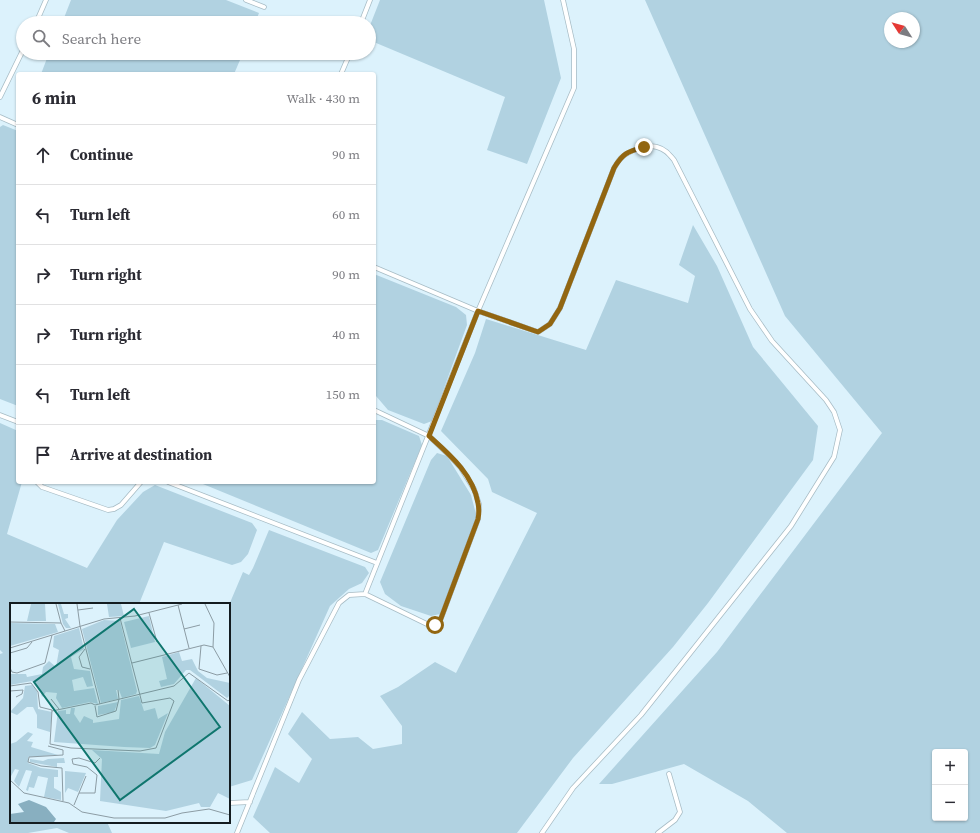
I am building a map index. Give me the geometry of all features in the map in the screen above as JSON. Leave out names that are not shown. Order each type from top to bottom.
[{"type":"lane","points":[[39,16],[46,0]]},
{"type":"lane","points":[[246,0],[264,7]]},
{"type":"lane","points":[[364,16],[370,0]]},
{"type":"lane","points":[[365,594],[478,311],[574,88],[574,49],[563,0]]},
{"type":"lane","points":[[0,97],[18,60]]},
{"type":"lane","points":[[342,72],[347,60]]},
{"type":"lane","points":[[0,118],[16,124]]},
{"type":"lane","points":[[376,268],[478,311],[538,332],[550,324],[560,308],[614,168],[620,158],[628,152],[644,147],[656,146],[667,151],[674,160],[750,308],[772,341],[826,400],[834,412],[840,430],[834,457],[791,526],[640,715],[573,788],[542,833]]},
{"type":"lane","points":[[237,833],[299,680],[339,603],[349,595],[365,594],[431,626],[435,625],[440,621],[478,519],[479,504],[474,489],[462,468],[429,436],[376,411]]},
{"type":"lane","points":[[0,415],[16,421]]},
{"type":"lane","points":[[39,484],[42,487],[108,510],[114,509],[121,505],[139,484]]},
{"type":"lane","points":[[173,484],[377,563]]},
{"type":"lane","points":[[658,833],[675,820],[680,812],[670,774]]},
{"type":"lane","points":[[230,803],[250,802]]},
{"type":"shaded area","points":[[71,0],[226,0],[259,13],[258,16],[65,16]]},
{"type":"shaded area","points":[[380,0],[544,0],[561,78],[527,164],[487,150],[505,97],[376,43],[376,16],[374,16]]},
{"type":"shaded area","points":[[645,0],[980,0],[980,833],[787,833],[748,801],[684,764],[612,784],[599,784],[717,652],[882,433],[785,316]]},
{"type":"shaded area","points":[[46,60],[240,60],[235,72],[42,72]]},
{"type":"shaded area","points":[[3,125],[16,130],[16,405],[0,399],[0,127]]},
{"type":"shaded area","points":[[693,225],[717,266],[753,347],[818,426],[813,460],[708,603],[673,647],[573,758],[517,833],[270,833],[253,817],[275,767],[299,783],[312,759],[288,734],[302,712],[330,739],[358,737],[373,749],[402,744],[402,726],[380,696],[398,687],[435,662],[456,673],[537,513],[492,492],[488,479],[441,431],[475,353],[486,319],[586,350],[616,280],[688,303],[695,276],[679,265]]},
{"type":"shaded area","points":[[376,275],[456,307],[466,315],[467,325],[432,421],[424,424],[388,410],[376,396]]},
{"type":"shaded area","points":[[376,420],[382,420],[419,436],[422,445],[378,550],[371,553],[203,484],[376,484]]},
{"type":"shaded area","points":[[0,423],[16,430],[16,484],[21,484],[7,534],[87,568],[117,520],[143,492],[155,485],[252,523],[257,530],[248,554],[241,562],[232,565],[164,542],[139,603],[10,603],[10,823],[107,823],[112,833],[69,833],[57,828],[28,833],[0,833],[0,654],[3,653],[0,650]]},
{"type":"shaded area","points":[[437,453],[447,456],[471,495],[477,518],[440,614],[431,616],[401,606],[385,594],[380,582],[431,460]]},
{"type":"shaded area","points":[[269,530],[365,567],[369,573],[362,583],[349,589],[330,606],[252,780],[230,787],[230,603],[243,572],[249,575]]},
{"type":"route","points":[[435,625],[440,621],[478,519],[479,504],[474,489],[462,468],[429,436],[478,311],[538,332],[550,324],[560,308],[614,168],[620,158],[628,152],[644,147]]}]
